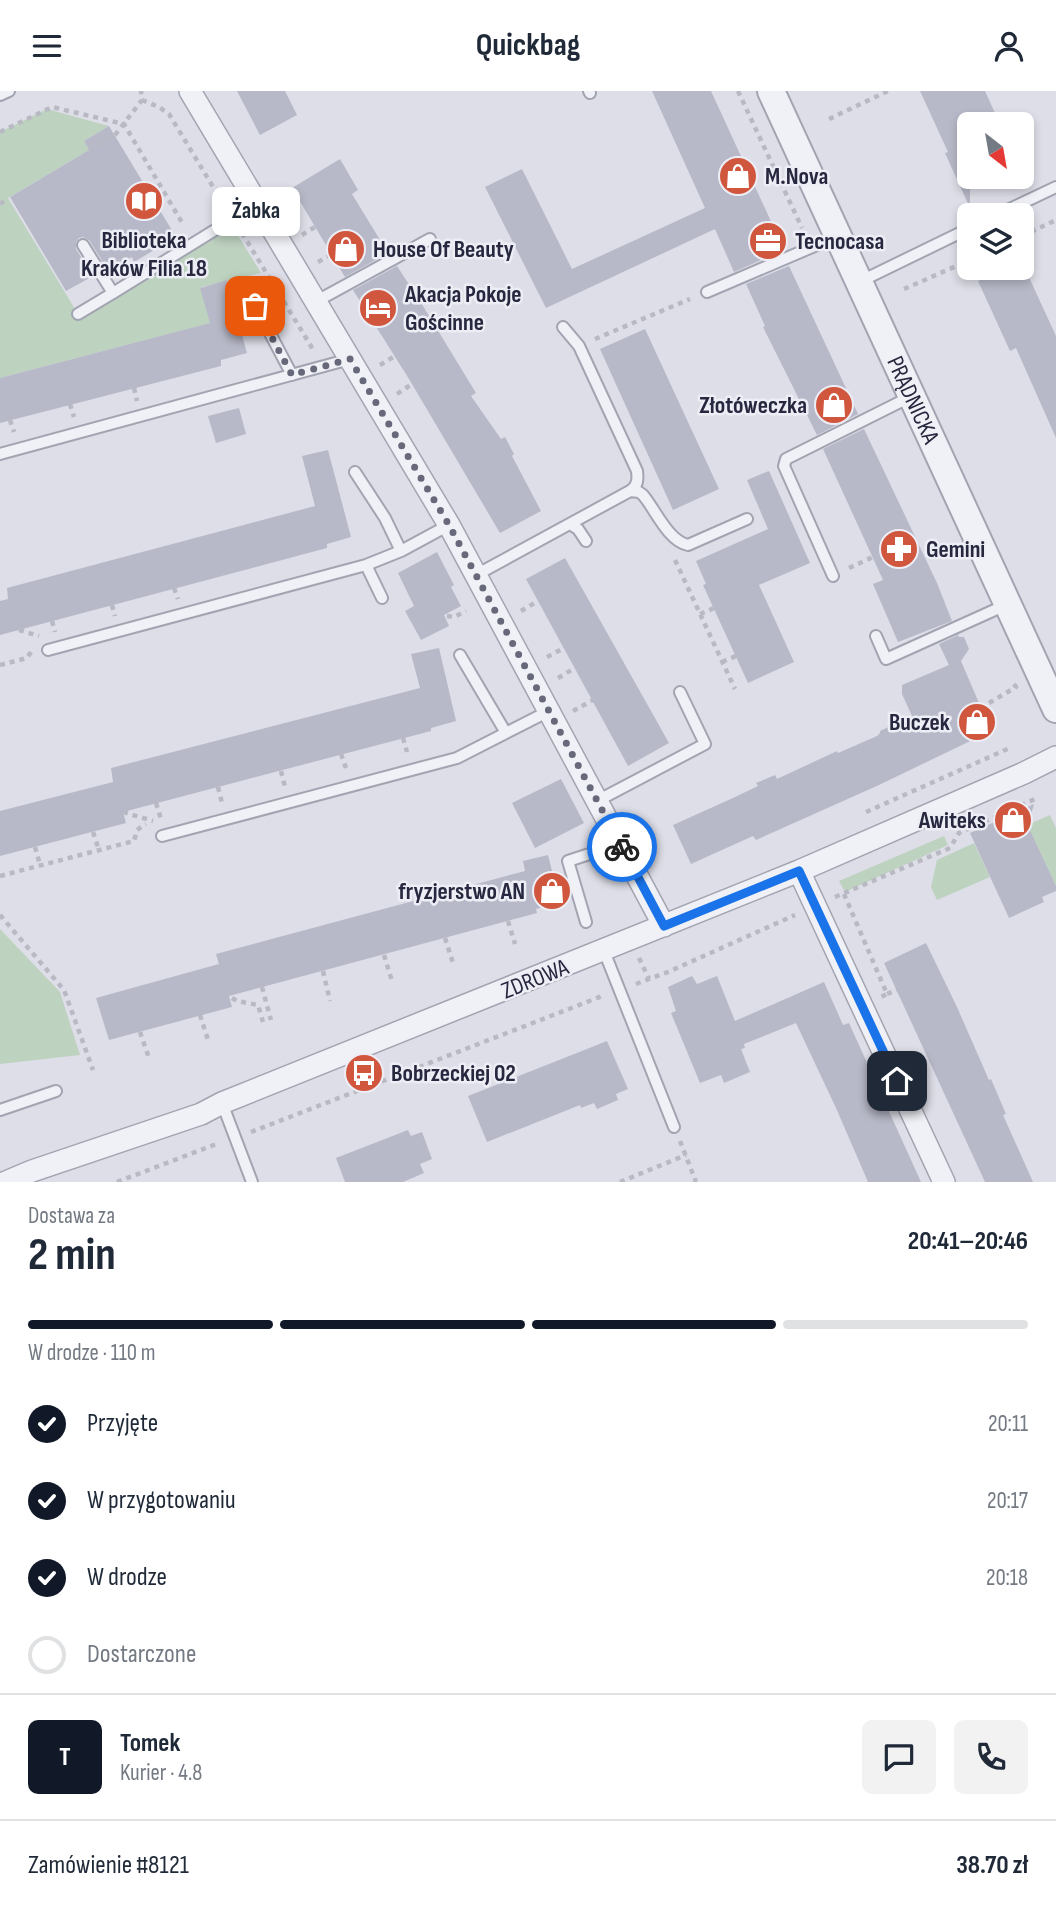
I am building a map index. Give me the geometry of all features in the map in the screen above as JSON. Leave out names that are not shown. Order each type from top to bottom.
[{"type":"street","points":[[190,91],[559,712],[597,801],[664,926]]},
{"type":"street","name":"PRĄDNICKA","points":[[771,91],[1056,709]]},
{"type":"street","name":"ZDROWA","points":[[6,1182],[201,1114],[222,1103],[604,951],[799,871],[1056,757]]},
{"type":"street","points":[[799,871],[944,1182]]},
{"type":"lane","points":[[0,95],[9,91]]},
{"type":"lane","points":[[1022,203],[1056,187]]},
{"type":"lane","points":[[78,314],[257,204]]},
{"type":"lane","points":[[859,282],[957,234]]},
{"type":"lane","points":[[707,292],[838,236]]},
{"type":"lane","points":[[315,302],[430,239]]},
{"type":"lane","points":[[83,245],[113,293]]},
{"type":"lane","points":[[245,286],[292,375]]},
{"type":"lane","points":[[476,576],[630,491],[636,485],[637,471],[579,346],[563,327]]},
{"type":"lane","points":[[0,453],[350,359]]},
{"type":"lane","points":[[833,576],[785,466],[786,459],[912,396]]},
{"type":"lane","points":[[355,472],[385,518],[401,551]]},
{"type":"lane","points":[[630,491],[643,495],[673,537],[683,544],[688,545],[747,519]]},
{"type":"lane","points":[[570,524],[578,529],[586,541]]},
{"type":"lane","points":[[47,644],[366,565],[401,551],[449,525]]},
{"type":"lane","points":[[366,565],[382,598]]},
{"type":"lane","points":[[876,636],[886,659],[1008,604]]},
{"type":"lane","points":[[460,655],[506,733]]},
{"type":"lane","points":[[597,801],[705,744],[680,692]]},
{"type":"lane","points":[[162,836],[457,758],[506,733],[559,712]]},
{"type":"lane","points":[[586,922],[568,861],[620,844]]},
{"type":"lane","points":[[604,951],[674,1128]]},
{"type":"lane","points":[[0,1110],[56,1091]]},
{"type":"lane","points":[[222,1103],[252,1182]]},
{"type":"path","points":[[89,150],[115,135],[142,100],[141,91]]},
{"type":"path","points":[[829,119],[888,91]]},
{"type":"path","points":[[142,100],[164,109],[180,133]]},
{"type":"path","points":[[0,132],[52,107],[124,124],[184,226],[193,220]]},
{"type":"path","points":[[0,204],[8,198]]},
{"type":"path","points":[[213,208],[223,202]]},
{"type":"path","points":[[1034,230],[1056,220]]},
{"type":"path","points":[[904,289],[957,266]]},
{"type":"path","points":[[579,346],[707,292]]},
{"type":"path","points":[[373,369],[395,356]]},
{"type":"path","points":[[390,398],[412,384]]},
{"type":"path","points":[[10,420],[15,436]]},
{"type":"path","points":[[671,553],[735,689]]},
{"type":"path","points":[[864,561],[873,557]]},
{"type":"path","points":[[514,615],[538,601]]},
{"type":"path","points":[[700,614],[714,608]]},
{"type":"path","points":[[447,616],[454,617],[466,611]]},
{"type":"path","points":[[19,630],[47,644]]},
{"type":"path","points":[[540,661],[564,648]]},
{"type":"path","points":[[722,662],[736,656]]},
{"type":"path","points":[[551,682],[575,668]]},
{"type":"path","points":[[982,711],[989,703],[1016,687]]},
{"type":"path","points":[[559,712],[593,700]]},
{"type":"path","points":[[403,739],[408,757]]},
{"type":"path","points":[[341,754],[347,772]]},
{"type":"path","points":[[281,771],[285,788]]},
{"type":"path","points":[[218,787],[222,804]]},
{"type":"path","points":[[117,1182],[649,979],[950,848],[959,833],[1035,799]]},
{"type":"path","points":[[156,803],[161,820]]},
{"type":"path","points":[[124,812],[153,821]]},
{"type":"path","points":[[93,832],[99,850]]},
{"type":"path","points":[[0,876],[40,865],[35,847]]},
{"type":"path","points":[[844,894],[887,994]]},
{"type":"path","points":[[0,915],[64,989],[93,1070]]},
{"type":"path","points":[[508,921],[515,944]]},
{"type":"path","points":[[445,938],[453,963]]},
{"type":"path","points":[[384,955],[392,981]]},
{"type":"path","points":[[639,957],[649,979]]},
{"type":"path","points":[[323,971],[330,1000]]},
{"type":"path","points":[[261,987],[271,1020]]},
{"type":"path","points":[[878,999],[897,990]]},
{"type":"path","points":[[231,997],[237,1001],[258,1005],[263,1022]]},
{"type":"path","points":[[200,1015],[208,1040]]},
{"type":"path","points":[[140,1032],[149,1058]]},
{"type":"path","points":[[674,1128],[696,1182]]},
{"type":"path","points":[[620,1182],[686,1156]]},
{"type":"green space","points":[[47,109],[109,126],[84,141],[89,150],[8,198],[78,314],[231,224],[261,273],[201,287],[211,323],[0,378],[0,132]]},
{"type":"green space","points":[[1050,815],[1056,828],[1056,886],[1027,825]]},
{"type":"green space","points":[[944,836],[948,845],[845,892],[839,881]]},
{"type":"green space","points":[[974,843],[990,877],[937,900],[931,887],[937,860]]},
{"type":"green space","points":[[0,929],[60,992],[80,1055],[0,1064]]},
{"type":"building","points":[[237,91],[285,91],[297,115],[260,135]]},
{"type":"building","points":[[652,91],[711,91],[780,241],[778,242],[782,251],[734,272],[715,229],[546,308],[485,187],[522,169],[572,269],[705,208]]},
{"type":"building","points":[[920,91],[985,91],[995,112],[957,112],[957,179],[945,153],[948,152]]},
{"type":"building","points":[[109,126],[176,237],[134,262],[132,257],[115,267],[113,263],[106,267],[89,240],[79,238],[76,249],[93,276],[66,291],[10,197],[89,150],[84,141]]},
{"type":"building","points":[[340,159],[358,190],[352,194],[388,253],[345,277],[292,188]]},
{"type":"building","points":[[961,189],[970,189],[970,203]]},
{"type":"building","points":[[397,266],[476,393],[471,396],[501,439],[505,437],[541,511],[500,533],[353,290]]},
{"type":"building","points":[[789,266],[858,414],[817,435],[763,327],[765,326],[746,284]]},
{"type":"building","points":[[227,280],[247,353],[221,360],[221,366],[0,423],[0,378],[210,323],[200,288]]},
{"type":"building","points":[[1030,280],[1056,336],[1056,438],[1016,348],[1010,351],[978,281]]},
{"type":"building","points":[[645,329],[719,489],[673,510],[600,349]]},
{"type":"building","points":[[239,408],[246,434],[216,443],[208,416]]},
{"type":"building","points":[[864,429],[937,583],[952,621],[898,642],[873,584],[883,580],[823,449]]},
{"type":"building","points":[[328,450],[351,537],[327,544],[327,548],[0,635],[0,601],[8,599],[7,588],[315,506],[302,456]]},
{"type":"building","points":[[769,471],[810,563],[759,585],[794,662],[748,683],[703,585],[706,584],[696,561],[768,529],[747,480]]},
{"type":"building","points":[[437,552],[454,585],[451,587],[461,606],[444,615],[449,626],[421,640],[405,611],[414,606],[398,573]]},
{"type":"building","points":[[565,558],[669,743],[628,766],[526,579]]},
{"type":"building","points":[[958,635],[964,637],[969,649],[961,661],[991,731],[756,840],[753,836],[691,864],[673,825],[758,786],[756,783],[775,775],[777,779],[837,751],[838,753],[877,736],[880,731],[912,716],[902,694],[902,685],[949,665],[939,644]]},
{"type":"building","points":[[439,648],[456,721],[431,728],[431,731],[123,812],[126,823],[0,856],[0,811],[113,782],[111,768],[420,688],[411,654]]},
{"type":"building","points":[[561,779],[584,823],[535,848],[512,803]]},
{"type":"building","points":[[1034,804],[1028,826],[1056,891],[1042,897],[1044,902],[1009,918],[970,833]]},
{"type":"building","points":[[548,855],[560,903],[536,909],[537,913],[229,996],[232,1007],[109,1040],[96,998],[219,964],[216,954],[525,871],[523,861]]},
{"type":"building","points":[[926,943],[989,1080],[991,1079],[1006,1114],[1003,1115],[1033,1182],[985,1182],[884,963]]},
{"type":"building","points":[[692,976],[697,984],[717,976],[735,1021],[824,982],[843,1025],[849,1023],[921,1182],[868,1182],[796,1023],[744,1044],[745,1048],[741,1049],[750,1072],[724,1083],[721,1075],[700,1083],[671,1013],[676,1011],[668,987]]},
{"type":"building","points":[[607,1041],[628,1089],[616,1094],[618,1100],[597,1109],[594,1103],[581,1108],[580,1105],[487,1142],[468,1096]]},
{"type":"building","points":[[408,1130],[411,1136],[422,1132],[432,1159],[420,1164],[424,1173],[403,1182],[345,1182],[336,1158]]},
{"type":"way so far","points":[[255,306],[292,375],[350,359],[449,525],[622,847]]},
{"type":"place","name":"M.Nova","points":[[738,176]]},
{"type":"place","name":"Biblioteka Kraków Filia 18","points":[[144,201]]},
{"type":"place","name":"Tecnocasa","points":[[768,241]]},
{"type":"place","name":"House Of Beauty","points":[[346,249]]},
{"type":"place","name":"Żabka","points":[[255,306]]},
{"type":"place","name":"Akacja Pokoje Gościnne","points":[[378,308]]},
{"type":"place","name":"Złotóweczka","points":[[834,405]]},
{"type":"place","name":"Gemini","points":[[899,549]]},
{"type":"place","name":"Buczek","points":[[977,722]]},
{"type":"place","name":"Awiteks","points":[[1013,820]]},
{"type":"place","name":"fryzjerstwo AN","points":[[552,891]]},
{"type":"place","name":"Bobrzeckiej 02","points":[[364,1073]]},
{"type":"route","points":[[622,847],[664,926],[799,871],[897,1081]]}]
